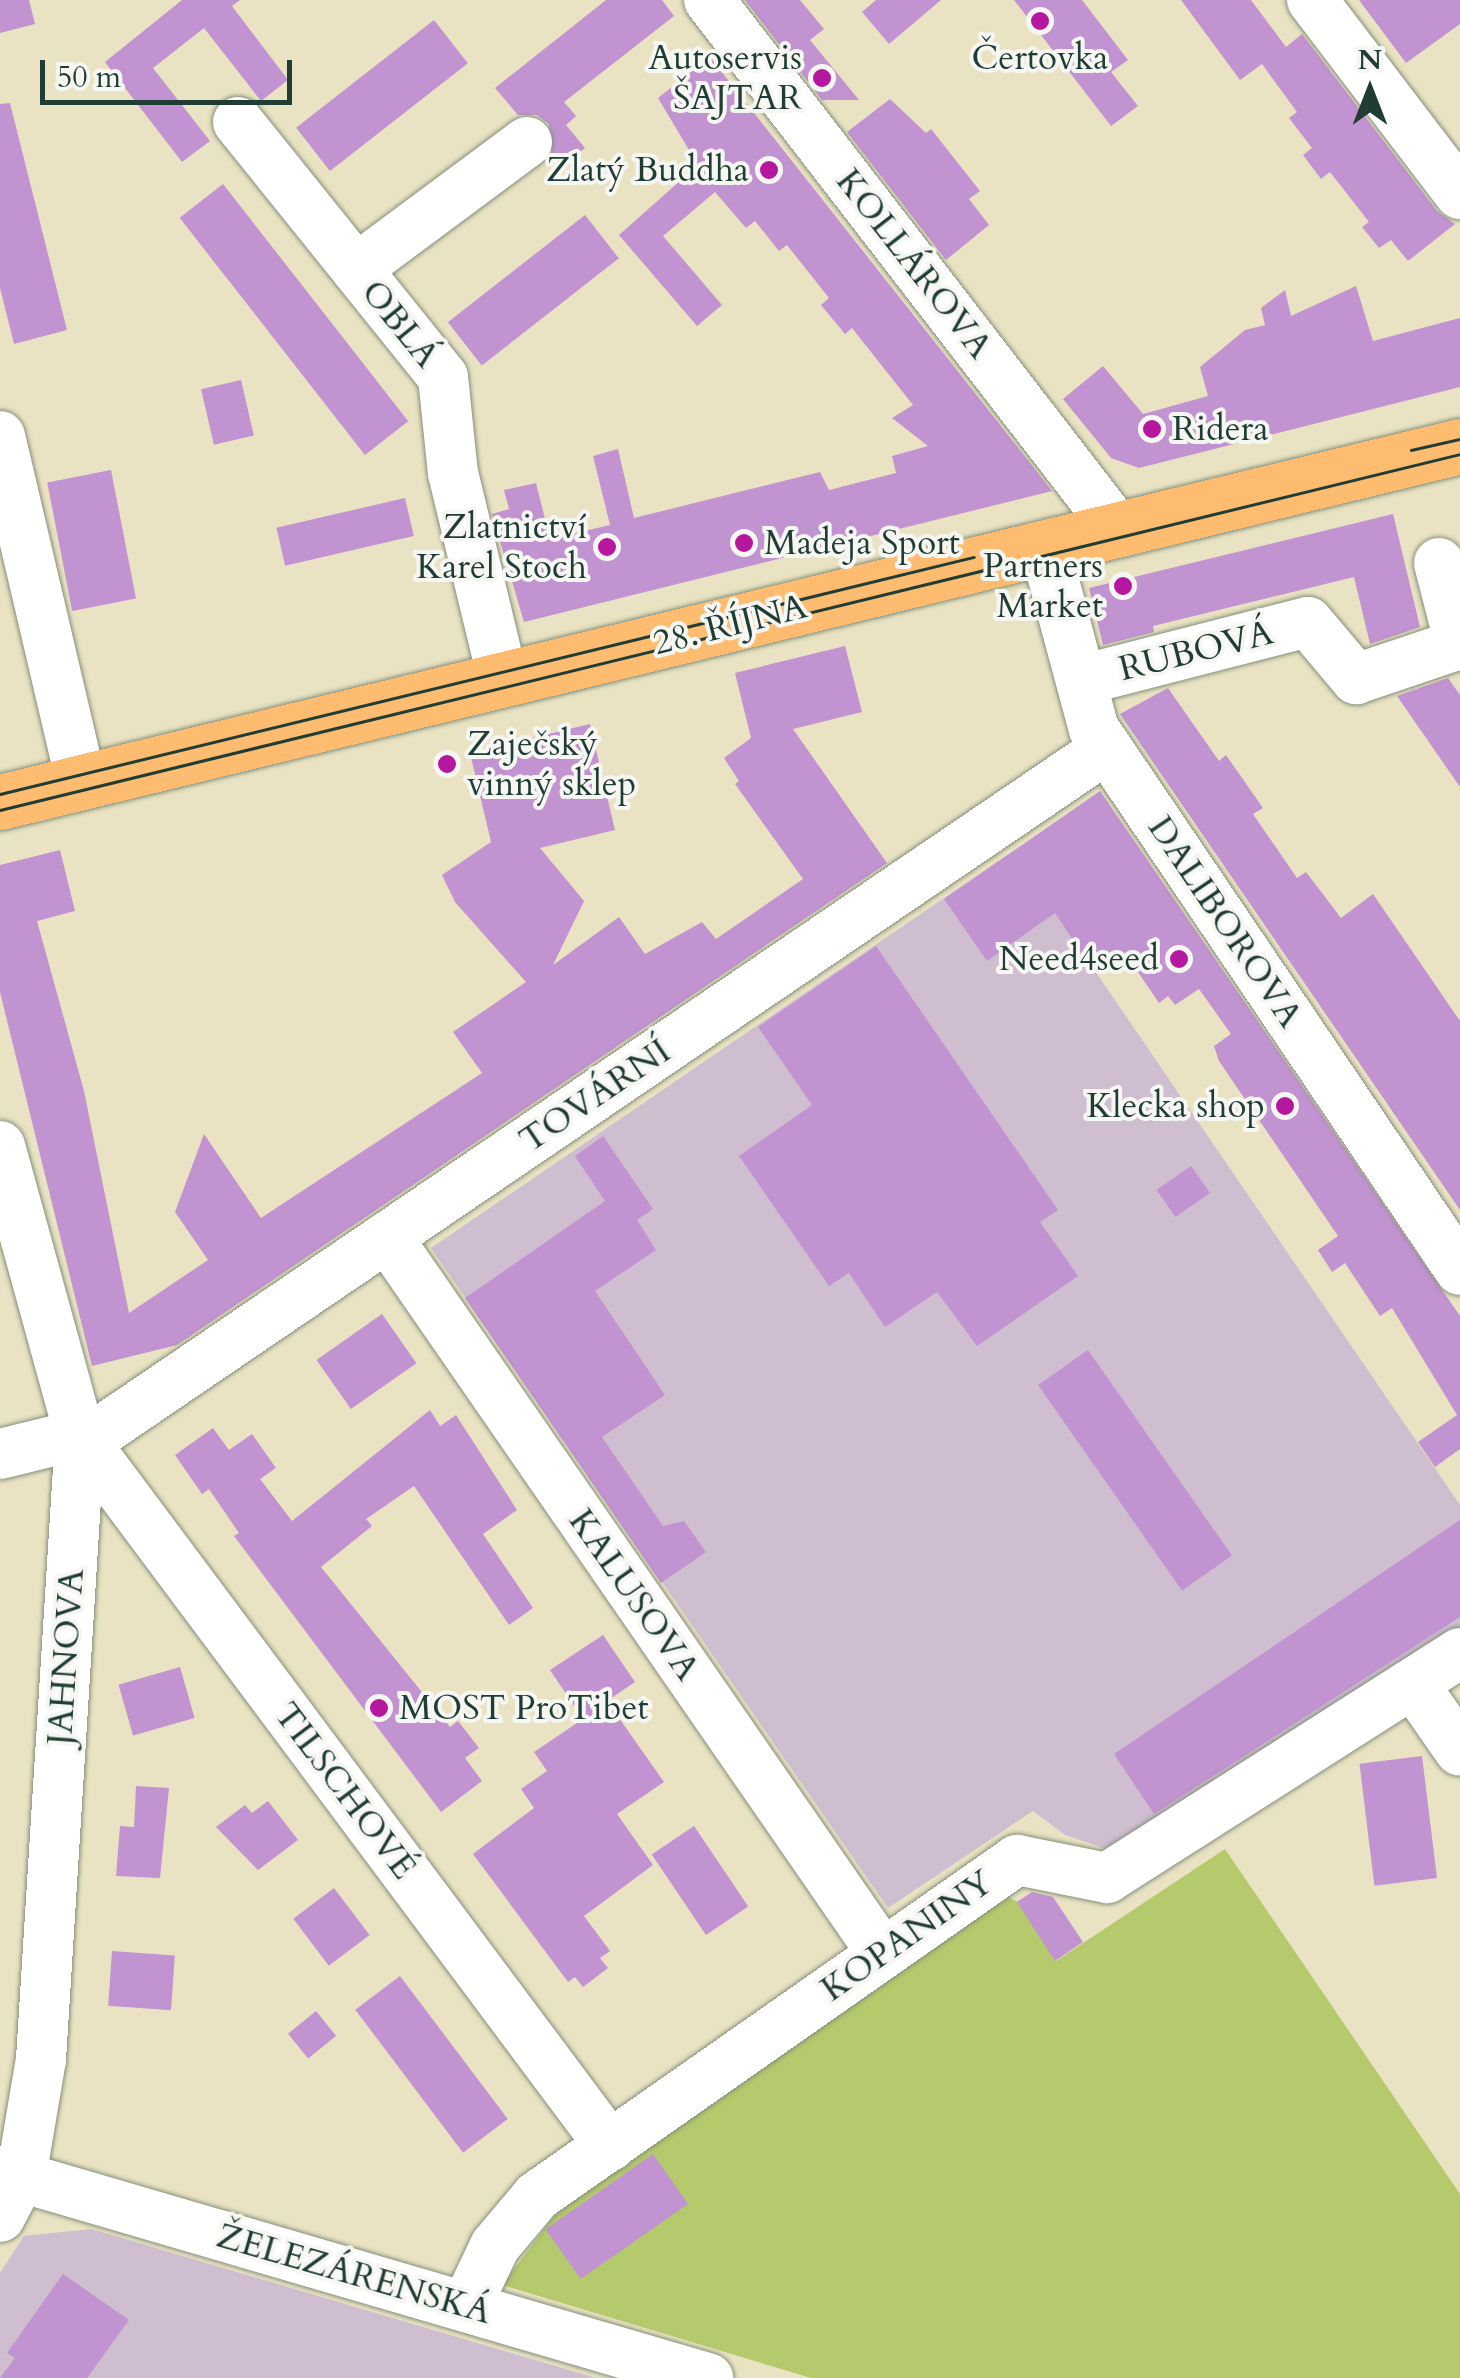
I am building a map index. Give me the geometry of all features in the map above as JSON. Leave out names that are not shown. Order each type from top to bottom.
[{"type":"main road","name":"28. ŘÍJNA","points":[[0,802],[1460,446]]},
{"type":"street","name":"KOLLÁROVA","points":[[708,0],[1118,530]]},
{"type":"street","points":[[1312,0],[1460,194]]},
{"type":"street","name":"OBLÁ","points":[[238,122],[446,385],[453,473],[503,680]]},
{"type":"street","points":[[356,269],[527,142]]},
{"type":"street","points":[[0,436],[81,782]]},
{"type":"street","name":"DALIBOROVA","points":[[1045,548],[1094,729],[1460,1270]]},
{"type":"street","points":[[1448,582],[1460,645]]},
{"type":"street","name":"RUBOVÁ","points":[[1082,680],[1308,622],[1356,678],[1460,645]]},
{"type":"street","name":"TOVÁRNÍ","points":[[0,1454],[106,1428],[1108,748]]},
{"type":"street","name":"JAHNOVA","points":[[0,1146],[80,1436],[41,2059],[7,2188]]},
{"type":"street","name":"KALUSOVA","points":[[387,1238],[882,1952]]},
{"type":"street","name":"TILSCHOVÉ","points":[[80,1436],[610,2146]]},
{"type":"street","name":"KOPANINY","points":[[466,2307],[484,2262],[521,2212],[882,1952],[1017,1860],[1108,1878],[1460,1653]]},
{"type":"street","points":[[1414,1685],[1460,1751]]},
{"type":"street","name":"ŽELEZÁRENSKÁ","points":[[7,2188],[466,2307],[708,2378]]},
{"type":"shaded area","points":[[1013,851],[1460,1505],[1460,1629],[1169,1824],[1104,1848],[1065,1835],[1033,1811],[888,1908],[431,1248]]},
{"type":"shaded area","points":[[91,2229],[596,2378],[0,2378],[0,2273],[24,2236]]},
{"type":"green space","points":[[1225,1849],[1460,2194],[1460,2378],[811,2378],[502,2285],[557,2212],[1008,1897],[1018,1902],[1056,1961]]},
{"type":"building","points":[[0,0],[29,0],[35,24],[0,33]]},
{"type":"building","points":[[182,0],[240,0],[232,6],[288,80],[261,101],[204,28],[153,68],[210,141],[182,162],[105,62]]},
{"type":"building","points":[[606,0],[662,0],[674,16],[564,102],[576,116],[566,125],[585,148],[562,167],[552,155],[549,124],[537,115],[518,115],[495,88]]},
{"type":"building","points":[[745,0],[800,0],[824,29],[810,40],[859,100],[822,100]]},
{"type":"building","points":[[876,0],[941,0],[889,44],[862,12]]},
{"type":"building","points":[[1014,0],[1082,0],[1128,60],[1111,72],[1138,106],[1111,126]]},
{"type":"building","points":[[1181,0],[1251,0],[1286,47],[1302,34],[1437,211],[1455,224],[1408,261],[1391,240],[1379,248],[1362,227],[1369,222],[1330,172],[1321,179],[1303,155],[1312,148],[1289,118],[1297,112],[1262,64],[1240,80]]},
{"type":"building","points":[[1359,0],[1460,0],[1460,24],[1406,63]]},
{"type":"building","points":[[434,20],[468,63],[330,171],[296,128]]},
{"type":"building","points":[[710,57],[1052,491],[524,622],[492,514],[509,509],[504,490],[536,483],[550,539],[610,525],[593,456],[618,449],[634,518],[820,472],[829,490],[896,473],[892,456],[928,446],[892,418],[913,405],[852,328],[845,334],[821,305],[829,298],[787,245],[779,251],[755,221],[746,228],[715,192],[663,236],[722,305],[697,326],[619,235],[698,165],[658,98]]},
{"type":"building","points":[[890,99],[926,133],[931,129],[980,191],[969,199],[989,225],[946,260],[847,132]]},
{"type":"building","points":[[10,103],[67,330],[14,344],[0,288],[0,104]]},
{"type":"building","points":[[223,184],[408,421],[365,455],[180,218]]},
{"type":"building","points":[[585,215],[619,258],[482,365],[448,322]]},
{"type":"building","points":[[1356,286],[1373,341],[1460,318],[1460,387],[1139,468],[1111,458],[1063,399],[1103,366],[1143,414],[1208,396],[1200,367],[1245,330],[1265,325],[1261,308],[1285,290],[1291,316]]},
{"type":"building","points":[[241,380],[254,436],[214,445],[201,389]]},
{"type":"building","points":[[111,470],[136,599],[72,611],[47,482]]},
{"type":"building","points":[[405,498],[414,536],[285,566],[276,528]]},
{"type":"building","points":[[1393,514],[1420,627],[1370,644],[1354,577],[1153,626],[1154,632],[1103,645],[1089,588]]},
{"type":"building","points":[[845,646],[862,712],[793,729],[887,863],[177,1345],[92,1366],[0,992],[0,865],[60,850],[75,911],[37,921],[84,1091],[129,1313],[208,1260],[175,1212],[204,1134],[261,1218],[482,1073],[453,1032],[526,982],[455,902],[442,875],[491,842],[470,753],[590,724],[615,830],[540,848],[584,901],[553,965],[619,917],[645,954],[702,922],[716,939],[803,879],[735,784],[739,781],[724,758],[751,738],[735,673]]},
{"type":"building","points":[[1448,678],[1460,695],[1460,787],[1397,696]]},
{"type":"building","points":[[1168,688],[1219,761],[1226,755],[1263,808],[1253,814],[1297,878],[1306,872],[1341,918],[1373,894],[1460,1021],[1460,1210],[1120,714]]},
{"type":"building","points":[[1100,791],[1460,1316],[1460,1449],[1435,1467],[1418,1442],[1457,1415],[1392,1308],[1380,1316],[1345,1263],[1332,1272],[1318,1250],[1338,1236],[1219,1061],[1214,1046],[1231,1034],[1199,989],[1175,1005],[1168,996],[1159,1003],[1125,953],[1096,975],[1055,913],[987,961],[944,899]]},
{"type":"building","points":[[876,946],[1058,1210],[1040,1222],[1078,1276],[977,1346],[937,1292],[885,1327],[849,1273],[829,1286],[739,1156],[812,1105],[758,1027]]},
{"type":"building","points":[[603,1136],[653,1209],[637,1220],[656,1250],[595,1291],[665,1395],[602,1437],[663,1526],[684,1521],[706,1552],[661,1583],[465,1298],[605,1201],[575,1156]]},
{"type":"building","points":[[1191,1166],[1210,1193],[1176,1217],[1157,1190]]},
{"type":"building","points":[[382,1314],[416,1363],[351,1409],[316,1360]]},
{"type":"building","points":[[1088,1350],[1232,1556],[1182,1591],[1038,1385]]},
{"type":"building","points":[[430,1410],[440,1426],[456,1415],[517,1510],[483,1534],[533,1608],[509,1625],[414,1486],[366,1519],[372,1526],[321,1567],[450,1727],[458,1721],[479,1748],[465,1758],[482,1781],[441,1812],[234,1536],[239,1533],[209,1489],[202,1494],[175,1455],[213,1428],[229,1450],[252,1434],[276,1468],[260,1479],[292,1521]]},
{"type":"building","points":[[1460,1520],[1460,1617],[1154,1814],[1114,1754]]},
{"type":"building","points":[[603,1635],[635,1682],[607,1701],[664,1782],[617,1814],[653,1865],[584,1916],[610,1951],[600,1958],[608,1968],[583,1987],[575,1977],[568,1982],[473,1854],[534,1808],[521,1789],[547,1771],[534,1752],[583,1719],[550,1670]]},
{"type":"building","points":[[180,1667],[195,1718],[133,1736],[118,1685]]},
{"type":"building","points":[[1422,1756],[1437,1878],[1374,1886],[1359,1764]]},
{"type":"building","points":[[136,1786],[169,1788],[160,1878],[116,1876],[120,1826],[134,1827]]},
{"type":"building","points":[[268,1801],[298,1840],[258,1870],[216,1827],[245,1805],[252,1813]]},
{"type":"building","points":[[694,1826],[748,1906],[706,1935],[652,1855]]},
{"type":"building","points":[[334,1888],[370,1935],[329,1966],[293,1919]]},
{"type":"building","points":[[1032,1892],[1053,1897],[1083,1942],[1055,1961],[1017,1902]]},
{"type":"building","points":[[112,1951],[175,1955],[171,2010],[108,2006]]},
{"type":"building","points":[[400,1976],[508,2119],[463,2153],[355,2010]]},
{"type":"building","points":[[316,2011],[336,2036],[308,2059],[288,2034]]},
{"type":"building","points":[[653,2154],[688,2204],[581,2279],[546,2229]]},
{"type":"building","points":[[63,2274],[129,2320],[87,2378],[0,2378],[15,2358],[7,2353]]},
{"type":"tram line","points":[[1411,450],[1460,439]]},
{"type":"tram line","points":[[0,810],[1460,454]]},
{"type":"tram line","points":[[0,794],[974,557]]},
{"type":"place","name":"Čertovka","points":[[1040,21]]},
{"type":"place","name":"Autoservis ŠAJTAR","points":[[822,78]]},
{"type":"place","name":"Zlatý Buddha","points":[[769,170]]},
{"type":"place","name":"Ridera","points":[[1152,429]]},
{"type":"place","name":"Madeja Sport","points":[[744,543]]},
{"type":"place","name":"Zlatnictví Karel Stoch","points":[[607,547]]},
{"type":"place","name":"Partners Market","points":[[1123,586]]},
{"type":"place","name":"Zaječský vinný sklep","points":[[447,764]]},
{"type":"place","name":"Need4seed","points":[[1179,959]]},
{"type":"place","name":"Klecka shop","points":[[1285,1106]]},
{"type":"place","name":"MOST ProTibet","points":[[379,1708]]}]
